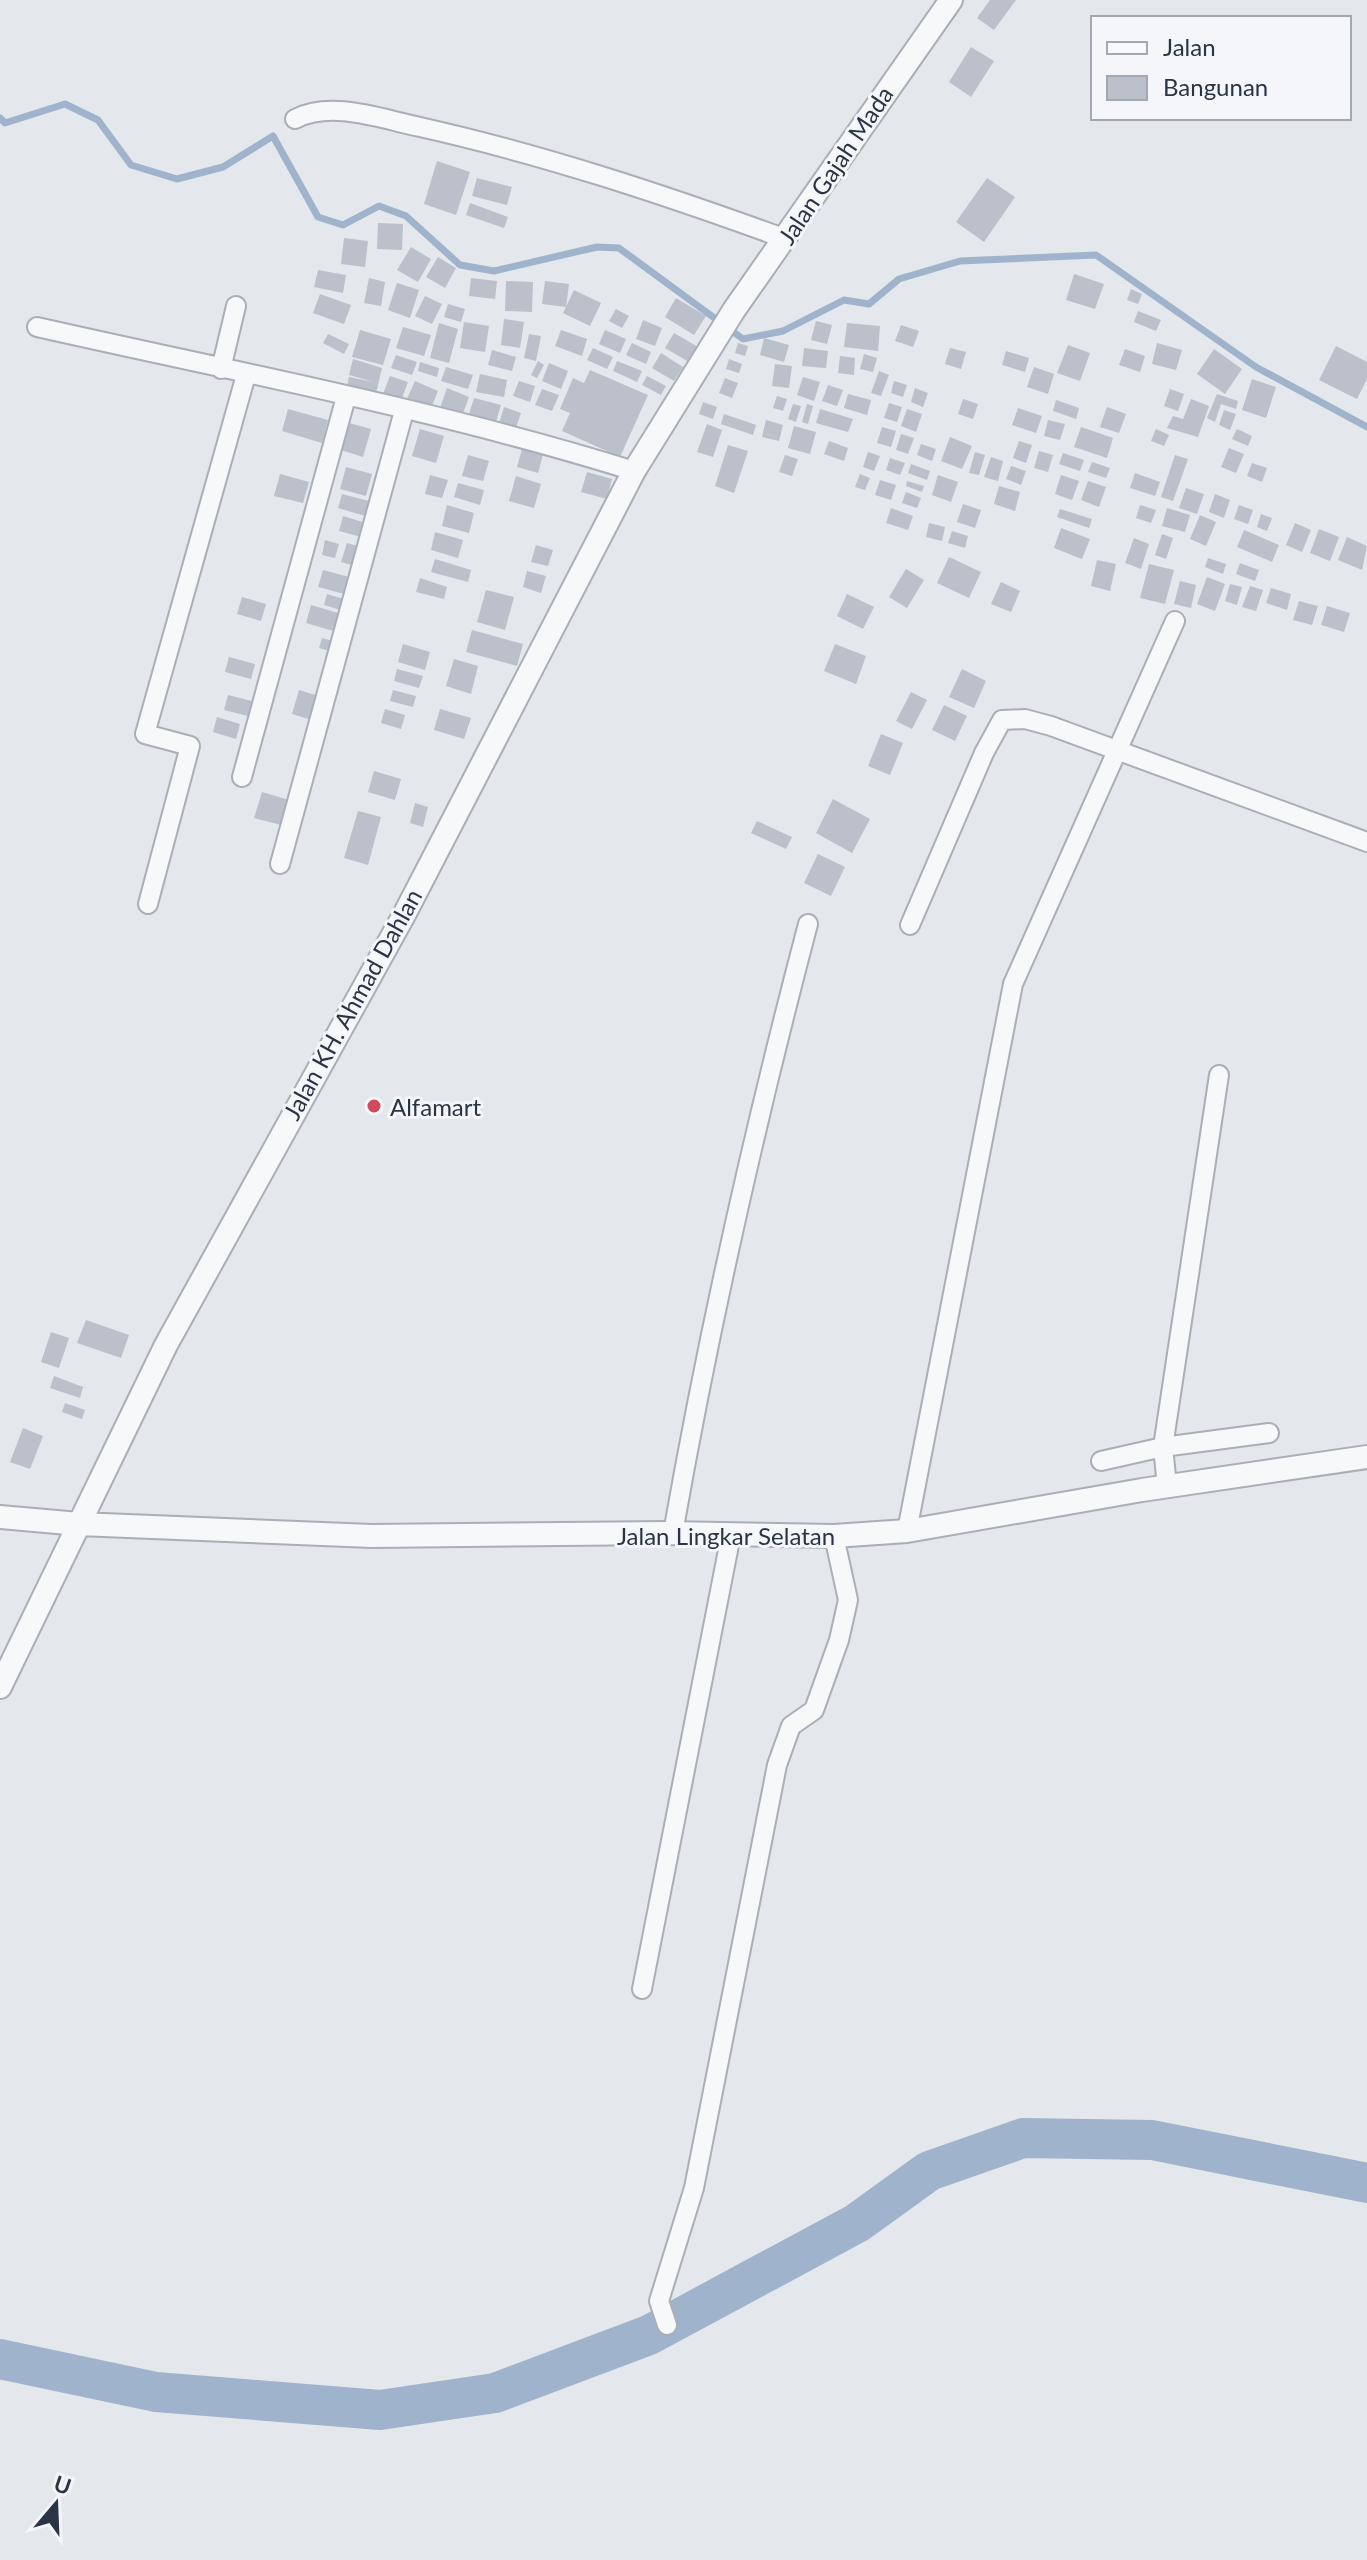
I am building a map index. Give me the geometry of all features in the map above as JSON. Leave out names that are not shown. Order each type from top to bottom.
[{"type":"street","name":"Jalan Gajah Mada","points":[[720,330],[951,0]]},
{"type":"street","points":[[295,119],[310,111],[328,110],[507,146],[637,185],[786,239]]},
{"type":"street","points":[[221,369],[236,306]]},
{"type":"street","points":[[37,327],[346,397],[578,454],[634,471]]},
{"type":"street","name":"Jalan KH. Ahmad Dahlan","points":[[0,1687],[166,1345],[404,915],[634,471],[720,330]]},
{"type":"street","points":[[148,904],[190,746],[145,734],[246,375]]},
{"type":"street","points":[[242,777],[346,397]]},
{"type":"street","points":[[280,864],[404,411]]},
{"type":"street","points":[[907,1531],[1013,984],[1175,621]]},
{"type":"street","points":[[910,925],[984,753],[1002,720],[1025,719],[1367,842]]},
{"type":"street","points":[[673,1533],[696,1405],[774,1053],[808,924]]},
{"type":"street","points":[[1167,1486],[1163,1447],[1219,1075]]},
{"type":"street","points":[[1101,1461],[1163,1447],[1269,1433]]},
{"type":"street","name":"Jalan Lingkar Selatan","points":[[0,1517],[76,1530],[372,1536],[673,1533],[834,1536],[907,1531],[1167,1486],[1367,1457]]},
{"type":"street","points":[[642,1989],[731,1535]]},
{"type":"street","points":[[667,2325],[659,2301],[694,2188],[777,1765],[791,1726],[814,1710],[839,1640],[848,1600],[834,1536]]},
{"type":"building","points":[[990,0],[1016,0],[994,30],[977,18]]},
{"type":"building","points":[[971,47],[994,61],[971,97],[949,82]]},
{"type":"building","points":[[437,161],[470,172],[456,215],[424,204]]},
{"type":"building","points":[[477,178],[512,187],[507,205],[472,196]]},
{"type":"building","points":[[987,178],[1015,197],[984,242],[956,222]]},
{"type":"building","points":[[470,203],[508,217],[504,228],[466,215]]},
{"type":"building","points":[[378,223],[403,224],[402,250],[377,249]]},
{"type":"building","points":[[344,238],[368,241],[365,267],[341,264]]},
{"type":"building","points":[[411,247],[431,259],[418,282],[397,270]]},
{"type":"building","points":[[438,257],[456,268],[445,288],[426,277]]},
{"type":"building","points":[[318,270],[346,275],[343,293],[314,287]]},
{"type":"building","points":[[1074,274],[1104,284],[1095,309],[1066,300]]},
{"type":"building","points":[[369,278],[385,282],[381,306],[364,303]]},
{"type":"building","points":[[471,278],[497,281],[495,299],[469,296]]},
{"type":"building","points":[[506,281],[533,282],[532,312],[505,311]]},
{"type":"building","points":[[545,281],[569,284],[566,307],[542,304]]},
{"type":"building","points":[[397,283],[419,290],[410,318],[388,310]]},
{"type":"building","points":[[1131,289],[1142,294],[1138,304],[1127,300]]},
{"type":"building","points":[[574,290],[601,303],[590,326],[563,313]]},
{"type":"building","points":[[320,294],[351,305],[344,324],[313,313]]},
{"type":"building","points":[[425,296],[442,304],[432,324],[415,316]]},
{"type":"building","points":[[676,298],[706,316],[694,335],[665,317]]},
{"type":"building","points":[[448,304],[465,309],[461,322],[444,317]]},
{"type":"building","points":[[616,309],[629,316],[622,328],[609,321]]},
{"type":"building","points":[[1138,311],[1161,320],[1156,331],[1134,322]]},
{"type":"building","points":[[504,319],[524,322],[520,348],[501,345]]},
{"type":"building","points":[[643,320],[662,328],[655,346],[636,339]]},
{"type":"building","points":[[816,321],[832,325],[827,344],[811,340]]},
{"type":"building","points":[[464,322],[489,326],[485,352],[460,348]]},
{"type":"building","points":[[439,323],[458,329],[449,363],[430,358]]},
{"type":"building","points":[[847,323],[880,326],[878,351],[844,347]]},
{"type":"building","points":[[901,325],[919,331],[913,347],[895,341]]},
{"type":"building","points":[[403,327],[431,335],[424,356],[396,348]]},
{"type":"building","points":[[360,330],[391,339],[383,365],[352,357]]},
{"type":"building","points":[[561,330],[587,339],[582,356],[555,346]]},
{"type":"building","points":[[605,330],[626,339],[620,353],[599,344]]},
{"type":"building","points":[[674,333],[698,347],[689,362],[665,348]]},
{"type":"building","points":[[328,334],[349,344],[344,354],[323,343]]},
{"type":"building","points":[[529,334],[541,336],[536,361],[524,358]]},
{"type":"building","points":[[764,338],[789,345],[784,362],[760,355]]},
{"type":"building","points":[[632,343],[651,352],[646,364],[626,355]]},
{"type":"building","points":[[738,343],[748,346],[745,356],[735,353]]},
{"type":"building","points":[[1157,343],[1182,350],[1176,370],[1152,364]]},
{"type":"building","points":[[1068,345],[1090,353],[1080,381],[1057,373]]},
{"type":"building","points":[[1336,346],[1367,362],[1367,379],[1357,399],[1319,380]]},
{"type":"building","points":[[593,348],[613,357],[607,369],[587,360]]},
{"type":"building","points":[[804,348],[828,351],[826,368],[802,366]]},
{"type":"building","points":[[950,348],[966,352],[961,369],[945,364]]},
{"type":"building","points":[[1125,349],[1145,356],[1140,372],[1119,365]]},
{"type":"building","points":[[1214,349],[1242,369],[1225,394],[1197,374]]},
{"type":"building","points":[[492,350],[516,357],[512,371],[488,365]]},
{"type":"building","points":[[1006,351],[1029,358],[1025,372],[1002,365]]},
{"type":"building","points":[[661,353],[683,367],[674,381],[652,368]]},
{"type":"building","points":[[864,354],[877,358],[873,372],[860,369]]},
{"type":"building","points":[[396,355],[417,362],[412,375],[391,368]]},
{"type":"building","points":[[840,356],[855,358],[854,375],[838,373]]},
{"type":"building","points":[[353,359],[382,368],[374,402],[345,395],[349,377],[374,382],[349,375]]},
{"type":"building","points":[[729,359],[742,364],[739,373],[726,369]]},
{"type":"building","points":[[538,361],[544,365],[537,378],[531,375]]},
{"type":"building","points":[[617,361],[642,371],[637,382],[613,371]]},
{"type":"building","points":[[420,362],[439,368],[437,377],[418,371]]},
{"type":"building","points":[[549,363],[568,371],[561,389],[542,381]]},
{"type":"building","points":[[775,364],[792,366],[789,388],[772,386]]},
{"type":"building","points":[[446,367],[473,375],[468,389],[441,381]]},
{"type":"building","points":[[1034,367],[1054,374],[1048,394],[1027,387]]},
{"type":"building","points":[[590,370],[648,395],[620,457],[562,431],[570,413],[560,409],[573,378],[584,383]]},
{"type":"building","points":[[879,371],[889,375],[881,396],[871,393]]},
{"type":"building","points":[[480,374],[507,380],[504,397],[476,392]]},
{"type":"building","points":[[390,376],[408,382],[398,409],[380,402]]},
{"type":"building","points":[[647,376],[666,386],[661,395],[642,385]]},
{"type":"building","points":[[803,377],[820,382],[814,401],[797,395]]},
{"type":"building","points":[[725,378],[738,383],[732,398],[719,393]]},
{"type":"building","points":[[1252,379],[1276,387],[1266,418],[1242,410]]},
{"type":"building","points":[[415,381],[438,391],[429,413],[405,403]]},
{"type":"building","points":[[519,381],[535,386],[530,402],[513,396]]},
{"type":"building","points":[[894,381],[907,385],[903,397],[891,393]]},
{"type":"building","points":[[828,385],[843,390],[837,406],[822,401]]},
{"type":"building","points":[[447,388],[469,397],[462,416],[440,408]]},
{"type":"building","points":[[915,388],[928,393],[923,407],[911,402]]},
{"type":"building","points":[[542,389],[559,395],[552,411],[535,405]]},
{"type":"building","points":[[1170,389],[1184,394],[1178,411],[1164,406]]},
{"type":"building","points":[[848,394],[871,400],[867,415],[844,408]]},
{"type":"building","points":[[1217,394],[1238,401],[1236,409],[1221,404],[1215,422],[1207,418]]},
{"type":"building","points":[[777,396],[787,399],[783,411],[773,408]]},
{"type":"building","points":[[474,398],[501,405],[495,425],[468,417]]},
{"type":"building","points":[[963,399],[978,404],[973,419],[958,414]]},
{"type":"building","points":[[1191,399],[1209,406],[1198,437],[1167,428],[1173,416],[1183,419]]},
{"type":"building","points":[[1056,400],[1079,408],[1076,419],[1053,411]]},
{"type":"building","points":[[703,402],[717,407],[713,419],[699,414]]},
{"type":"building","points":[[889,403],[902,407],[897,422],[884,418]]},
{"type":"building","points":[[793,404],[801,406],[796,422],[788,419]]},
{"type":"building","points":[[807,404],[813,406],[808,424],[802,422]]},
{"type":"building","points":[[504,407],[521,413],[514,433],[498,427]]},
{"type":"building","points":[[1107,407],[1126,414],[1119,433],[1100,427]]},
{"type":"building","points":[[1018,408],[1042,416],[1036,433],[1012,425]]},
{"type":"building","points":[[288,409],[328,420],[322,443],[282,431]]},
{"type":"building","points":[[820,409],[853,419],[848,432],[816,423]]},
{"type":"building","points":[[907,409],[922,414],[916,432],[901,426]]},
{"type":"building","points":[[1224,410],[1236,414],[1230,430],[1219,425]]},
{"type":"building","points":[[724,414],[756,425],[753,435],[721,424]]},
{"type":"building","points":[[766,420],[783,425],[779,441],[762,437]]},
{"type":"building","points":[[1048,420],[1065,424],[1060,440],[1044,436]]},
{"type":"building","points":[[349,423],[371,429],[363,457],[341,450]]},
{"type":"building","points":[[707,424],[722,430],[713,457],[697,452]]},
{"type":"building","points":[[794,426],[816,432],[810,454],[788,448]]},
{"type":"building","points":[[882,427],[896,431],[891,447],[877,443]]},
{"type":"building","points":[[1081,427],[1113,438],[1107,458],[1074,447]]},
{"type":"building","points":[[420,429],[444,436],[436,463],[412,456]]},
{"type":"building","points":[[1156,429],[1169,435],[1164,446],[1151,441]]},
{"type":"building","points":[[1237,429],[1252,436],[1248,446],[1232,439]]},
{"type":"building","points":[[901,434],[914,438],[908,454],[896,450]]},
{"type":"building","points":[[950,437],[972,446],[962,469],[941,461]]},
{"type":"building","points":[[829,441],[848,448],[844,461],[824,454]]},
{"type":"building","points":[[1019,441],[1032,445],[1026,463],[1013,458]]},
{"type":"building","points":[[921,444],[936,449],[932,461],[917,455]]},
{"type":"building","points":[[728,445],[748,451],[734,493],[715,486]]},
{"type":"building","points":[[1229,448],[1244,454],[1236,473],[1221,467]]},
{"type":"building","points":[[522,449],[543,455],[538,473],[517,467]]},
{"type":"building","points":[[1039,451],[1053,455],[1048,472],[1034,468]]},
{"type":"building","points":[[868,452],[880,456],[874,471],[863,467]]},
{"type":"building","points":[[975,452],[985,455],[979,475],[969,473]]},
{"type":"building","points":[[1063,453],[1084,460],[1080,471],[1059,464]]},
{"type":"building","points":[[468,455],[489,461],[483,481],[462,476]]},
{"type":"building","points":[[785,455],[798,459],[792,476],[779,472]]},
{"type":"building","points":[[1175,455],[1188,459],[1173,501],[1161,497]]},
{"type":"building","points":[[991,457],[1003,461],[998,481],[984,477]]},
{"type":"building","points":[[890,458],[905,463],[900,475],[886,470]]},
{"type":"building","points":[[1092,462],[1110,468],[1106,478],[1088,472]]},
{"type":"building","points":[[1252,463],[1267,468],[1262,482],[1247,476]]},
{"type":"building","points":[[911,464],[930,471],[927,480],[908,473]]},
{"type":"building","points":[[1011,466],[1026,471],[1021,485],[1006,479]]},
{"type":"building","points":[[346,467],[372,474],[366,496],[340,489]]},
{"type":"building","points":[[587,472],[612,479],[607,499],[581,492]]},
{"type":"building","points":[[1135,473],[1160,482],[1155,496],[1130,488]]},
{"type":"building","points":[[280,474],[309,482],[303,503],[274,496]]},
{"type":"building","points":[[860,474],[870,478],[865,490],[855,487]]},
{"type":"building","points":[[430,475],[448,480],[442,498],[425,494]]},
{"type":"building","points":[[938,475],[958,482],[951,502],[932,495]]},
{"type":"building","points":[[1061,475],[1079,481],[1072,500],[1055,494]]},
{"type":"building","points":[[516,476],[541,484],[534,508],[509,501]]},
{"type":"building","points":[[880,480],[896,485],[891,500],[875,495]]},
{"type":"building","points":[[907,481],[924,486],[922,492],[906,486]]},
{"type":"building","points":[[1088,481],[1106,487],[1099,507],[1081,500]]},
{"type":"building","points":[[458,483],[484,490],[480,505],[454,497]]},
{"type":"building","points":[[999,486],[1020,492],[1015,511],[994,504]]},
{"type":"building","points":[[1186,488],[1204,494],[1197,514],[1179,508]]},
{"type":"building","points":[[906,492],[921,498],[917,508],[902,503]]},
{"type":"building","points":[[342,494],[369,501],[365,516],[338,508]]},
{"type":"building","points":[[1215,494],[1230,500],[1224,518],[1209,512]]},
{"type":"building","points":[[963,504],[981,510],[975,528],[957,522]]},
{"type":"building","points":[[447,505],[474,513],[469,533],[442,526]]},
{"type":"building","points":[[1140,505],[1156,510],[1151,523],[1136,518]]},
{"type":"building","points":[[1239,505],[1253,510],[1248,524],[1234,519]]},
{"type":"building","points":[[891,508],[913,516],[908,530],[886,523]]},
{"type":"building","points":[[1167,508],[1190,515],[1185,532],[1162,526]]},
{"type":"building","points":[[1060,509],[1092,519],[1089,528],[1057,517]]},
{"type":"building","points":[[1261,514],[1272,518],[1267,531],[1257,527]]},
{"type":"building","points":[[1200,515],[1216,522],[1206,546],[1190,539]]},
{"type":"building","points":[[343,516],[369,524],[365,538],[339,531]]},
{"type":"building","points":[[929,523],[945,527],[942,541],[926,537]]},
{"type":"building","points":[[1295,523],[1311,530],[1302,552],[1286,545]]},
{"type":"building","points":[[1061,528],[1090,539],[1082,559],[1054,548]]},
{"type":"building","points":[[1319,529],[1339,537],[1330,561],[1310,553]]},
{"type":"building","points":[[1244,530],[1279,545],[1272,562],[1237,547]]},
{"type":"building","points":[[952,531],[968,536],[965,548],[948,543]]},
{"type":"building","points":[[435,532],[463,540],[458,558],[431,550]]},
{"type":"building","points":[[1162,534],[1173,538],[1166,559],[1155,555]]},
{"type":"building","points":[[1347,537],[1367,546],[1362,570],[1338,560]]},
{"type":"building","points":[[1134,538],[1149,544],[1141,569],[1125,563]]},
{"type":"building","points":[[325,540],[339,544],[335,558],[322,555]]},
{"type":"building","points":[[347,543],[365,548],[359,567],[341,562]]},
{"type":"building","points":[[536,545],[553,550],[548,566],[531,562]]},
{"type":"building","points":[[949,557],[981,572],[969,598],[937,583]]},
{"type":"building","points":[[1208,558],[1226,564],[1223,574],[1205,567]]},
{"type":"building","points":[[435,559],[471,570],[468,582],[431,572]]},
{"type":"building","points":[[1097,560],[1116,564],[1110,591],[1091,586]]},
{"type":"building","points":[[1240,563],[1259,570],[1255,581],[1236,574]]},
{"type":"building","points":[[1149,564],[1174,570],[1165,604],[1140,598]]},
{"type":"building","points":[[906,569],[924,580],[907,608],[889,597]]},
{"type":"building","points":[[323,570],[353,578],[348,595],[318,587]]},
{"type":"building","points":[[527,571],[546,576],[541,593],[523,587]]},
{"type":"building","points":[[1207,577],[1225,584],[1215,611],[1197,604]]},
{"type":"building","points":[[420,578],[447,587],[444,599],[416,592]]},
{"type":"building","points":[[1180,581],[1196,585],[1191,608],[1174,604]]},
{"type":"building","points":[[1001,582],[1020,591],[1011,612],[991,604]]},
{"type":"building","points":[[1230,584],[1242,587],[1237,605],[1225,601]]},
{"type":"building","points":[[1250,586],[1263,590],[1256,611],[1242,607]]},
{"type":"building","points":[[1271,588],[1291,594],[1287,610],[1266,603]]},
{"type":"building","points":[[486,590],[514,597],[505,630],[477,622]]},
{"type":"building","points":[[327,594],[350,601],[347,612],[324,605]]},
{"type":"building","points":[[847,594],[874,607],[863,629],[837,616]]},
{"type":"building","points":[[242,597],[266,604],[261,621],[237,614]]},
{"type":"building","points":[[1299,601],[1318,606],[1312,625],[1293,620]]},
{"type":"building","points":[[311,605],[345,615],[340,633],[306,623]]},
{"type":"building","points":[[1327,606],[1350,613],[1344,632],[1321,625]]},
{"type":"building","points":[[472,630],[523,644],[517,666],[466,652]]},
{"type":"building","points":[[322,638],[340,643],[336,653],[319,648]]},
{"type":"building","points":[[403,644],[430,652],[425,670],[398,662]]},
{"type":"building","points":[[835,644],[866,656],[856,684],[824,671]]},
{"type":"building","points":[[229,657],[255,664],[251,679],[225,672]]},
{"type":"building","points":[[454,659],[478,666],[471,694],[446,686]]},
{"type":"building","points":[[397,669],[423,676],[419,688],[394,681]]},
{"type":"building","points":[[962,669],[986,681],[974,708],[949,697]]},
{"type":"building","points":[[299,690],[322,697],[315,721],[292,714]]},
{"type":"building","points":[[393,690],[416,696],[413,707],[390,701]]},
{"type":"building","points":[[911,692],[927,700],[912,729],[896,721]]},
{"type":"building","points":[[228,695],[252,701],[248,716],[224,710]]},
{"type":"building","points":[[944,705],[967,716],[955,741],[932,730]]},
{"type":"building","points":[[385,709],[405,715],[401,729],[381,723]]},
{"type":"building","points":[[440,709],[471,718],[464,739],[434,730]]},
{"type":"building","points":[[217,717],[240,724],[236,739],[213,732]]},
{"type":"building","points":[[881,734],[903,743],[890,775],[868,766]]},
{"type":"building","points":[[374,771],[401,779],[395,800],[368,792]]},
{"type":"building","points":[[262,792],[296,802],[289,827],[254,818]]},
{"type":"building","points":[[833,799],[870,819],[852,853],[816,833]]},
{"type":"building","points":[[415,803],[428,807],[423,827],[410,823]]},
{"type":"building","points":[[358,811],[381,817],[368,865],[344,858]]},
{"type":"building","points":[[757,821],[792,837],[786,849],[751,833]]},
{"type":"building","points":[[818,854],[845,867],[831,896],[804,883]]},
{"type":"building","points":[[86,1320],[129,1335],[121,1358],[77,1343]]},
{"type":"building","points":[[51,1332],[69,1338],[59,1368],[41,1362]]},
{"type":"building","points":[[54,1376],[83,1387],[80,1398],[50,1388]]},
{"type":"building","points":[[65,1403],[85,1410],[82,1419],[62,1412]]},
{"type":"building","points":[[23,1428],[43,1436],[30,1469],[10,1462]]},
{"type":"waterway","points":[[0,118],[5,123],[65,104],[98,120],[131,165],[177,179],[223,167],[273,136],[318,217],[343,225],[379,206],[406,216],[460,265],[494,271],[597,247],[619,248],[743,339],[783,331],[844,300],[869,304],[899,279],[960,261],[1096,255],[1256,367],[1367,427]]},
{"type":"waterway","points":[[0,2359],[156,2392],[380,2410],[495,2393],[649,2335],[857,2223],[929,2171],[1023,2138],[1152,2140],[1367,2183]]},
{"type":"place","name":"Alfamart","points":[[374,1106]]}]
